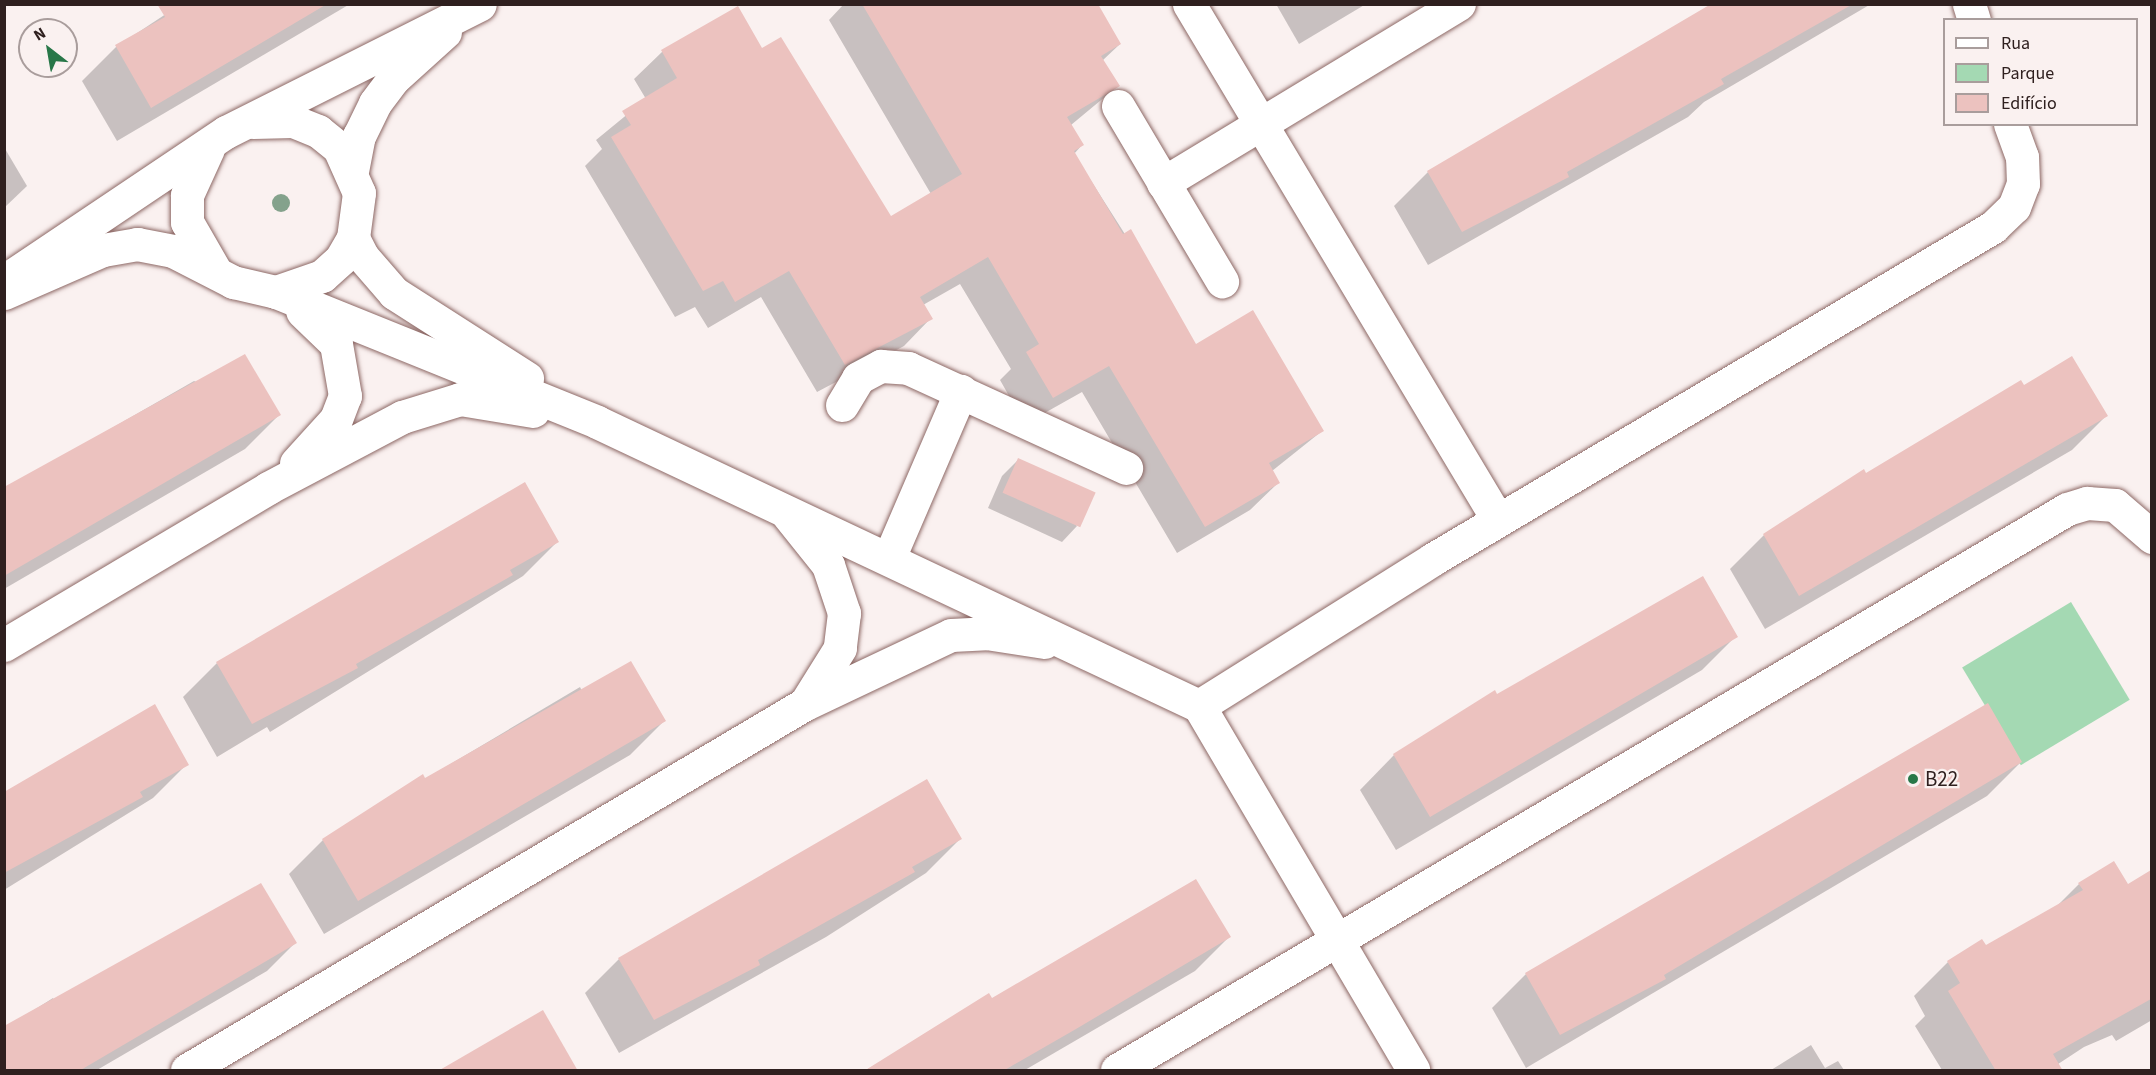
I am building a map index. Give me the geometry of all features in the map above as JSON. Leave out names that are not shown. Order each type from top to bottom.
[{"type":"street","points":[[1189,4],[1498,520]]},
{"type":"street","points":[[1163,183],[1459,4]]},
{"type":"street","points":[[4,281],[246,123],[352,64],[474,8]]},
{"type":"street","points":[[352,171],[359,136],[375,103],[393,79],[474,8]]},
{"type":"street","points":[[1118,106],[1222,281]]},
{"type":"street","points":[[246,123],[293,121],[318,131],[339,148],[352,171],[359,193],[353,238],[322,276],[276,292]]},
{"type":"street","points":[[1199,706],[1498,520],[1993,227],[2014,207],[2023,184],[2022,157],[2011,126]]},
{"type":"street","points":[[210,146],[194,168],[187,204],[197,248],[214,269]]},
{"type":"street","points":[[353,238],[394,293],[597,422]]},
{"type":"street","points":[[4,293],[103,250],[137,244],[173,251],[253,290],[276,292],[597,422],[1077,646],[1199,706],[1413,1071]]},
{"type":"street","points":[[268,488],[317,444],[336,419],[345,396],[336,344],[276,292]]},
{"type":"street","points":[[842,405],[858,378],[881,366],[908,368],[1126,468]]},
{"type":"street","points":[[889,558],[961,391]]},
{"type":"street","points":[[4,645],[268,488],[432,405],[460,399],[597,422]]},
{"type":"street","points":[[1117,1071],[2067,509],[2087,503],[2115,506],[2151,537]]},
{"type":"street","points":[[783,509],[828,565],[844,613],[840,648],[805,704]]},
{"type":"street","points":[[188,1071],[805,704],[951,635],[986,633],[1077,646]]},
{"type":"green space","points":[[2071,602],[2130,700],[2021,765],[1962,667]]},
{"type":"building","points":[[157,4],[327,4],[151,108],[115,45],[165,17]]},
{"type":"building","points":[[862,4],[1098,4],[1121,44],[1101,56],[1120,86],[1067,117],[1084,145],[1074,151],[1123,234],[1131,229],[1196,344],[1253,310],[1324,431],[1269,463],[1280,483],[1205,527],[1109,366],[1053,398],[1026,352],[1039,344],[988,257],[920,297],[933,319],[845,365],[789,271],[735,302],[723,281],[703,291],[611,137],[631,125],[622,111],[677,78],[661,50],[738,6],[762,48],[781,37],[891,216],[962,174]]},
{"type":"building","points":[[1711,4],[1853,4],[1721,79],[1724,84],[1567,172],[1569,177],[1462,232],[1427,171]]},
{"type":"building","points":[[245,354],[281,415],[4,576],[4,487]]},
{"type":"building","points":[[2072,356],[2108,416],[1799,596],[1763,534],[1864,469],[1866,473],[2021,380],[2024,385]]},
{"type":"building","points":[[1018,458],[1096,493],[1080,527],[1003,493]]},
{"type":"building","points":[[525,482],[559,542],[510,570],[513,575],[356,664],[358,668],[252,724],[216,662]]},
{"type":"building","points":[[1703,576],[1738,637],[1430,817],[1393,754],[1495,690],[1497,694]]},
{"type":"building","points":[[631,661],[666,721],[358,901],[322,839],[423,774],[425,778]]},
{"type":"building","points":[[1988,703],[2022,762],[1664,975],[1666,979],[1560,1035],[1525,973]]},
{"type":"building","points":[[155,704],[189,765],[140,792],[143,797],[4,873],[4,792]]},
{"type":"building","points":[[927,779],[962,839],[912,867],[915,872],[758,960],[760,965],[654,1020],[618,958]]},
{"type":"building","points":[[2114,861],[2128,884],[2151,870],[2151,999],[2053,1054],[2063,1071],[1996,1071],[1948,991],[1960,983],[1947,961],[1982,939],[1986,945],[2083,890],[2078,883]]},
{"type":"building","points":[[1196,879],[1231,937],[1076,1029],[1003,1071],[864,1071],[989,993],[992,998]]},
{"type":"building","points":[[261,883],[297,943],[79,1071],[4,1071],[4,1026]]},
{"type":"building","points":[[543,1010],[578,1071],[438,1071]]},
{"type":"place","name":"B22","points":[[1913,779]]}]
